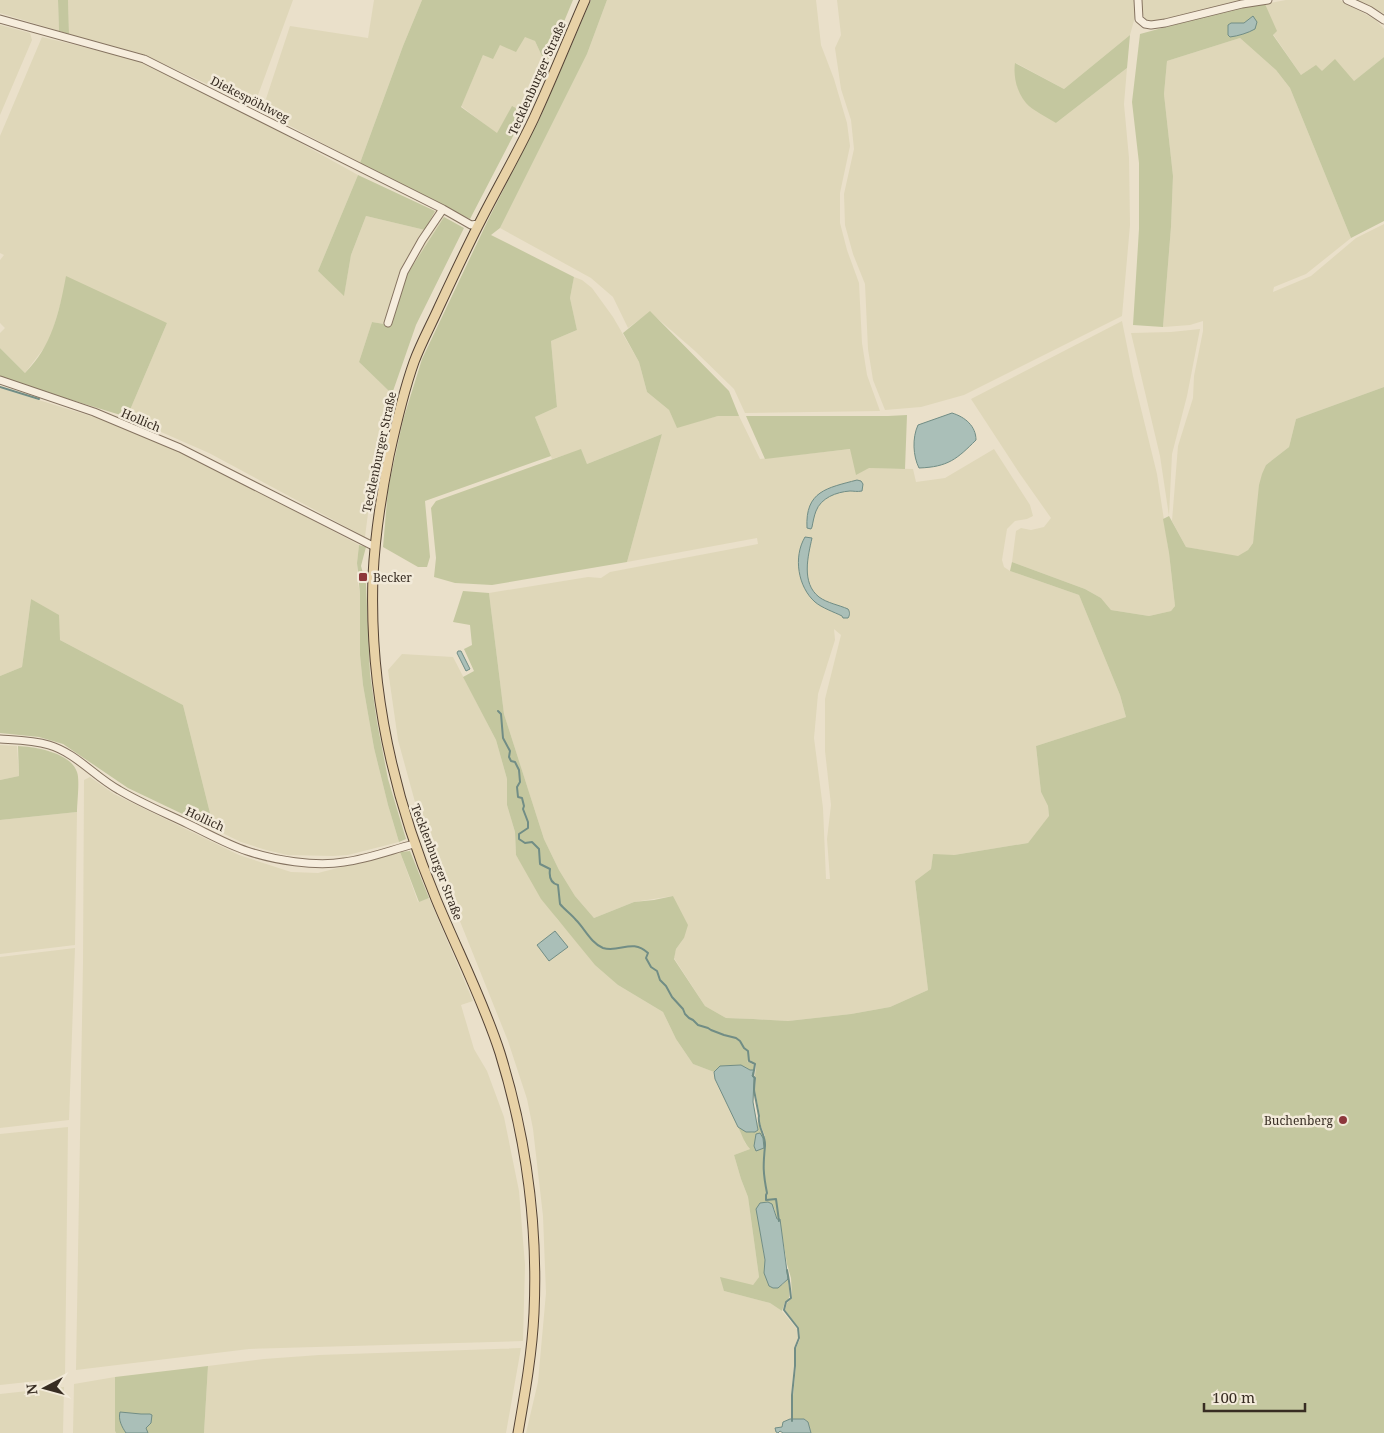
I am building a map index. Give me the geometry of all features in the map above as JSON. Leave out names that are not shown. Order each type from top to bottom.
[{"type":"main road","name":"Tecklenburger Straße","points":[[518,1433],[534,1315],[534,1233],[528,1172],[516,1112],[499,1050],[414,844],[392,765],[383,722],[376,672],[373,607],[375,547],[381,498],[398,414],[415,358],[479,224],[534,118],[585,0]]},
{"type":"street","points":[[1138,0],[1139,19],[1145,24],[1151,25],[1242,4],[1268,0]]},
{"type":"street","points":[[1347,0],[1369,10],[1384,20]]},
{"type":"street","name":"Diekespöhlweg","points":[[0,19],[144,59],[443,209],[471,225],[479,224]]},
{"type":"street","points":[[388,323],[404,272],[422,240],[443,209]]},
{"type":"street","name":"Hollich","points":[[0,380],[94,412],[180,448],[375,547]]},
{"type":"street","name":"Hollich","points":[[0,739],[31,741],[50,745],[68,753],[118,790],[246,851],[294,861],[318,863],[343,862],[370,857],[414,844]]},
{"type":"shaded area","points":[[0,0],[58,0],[59,31],[0,13]]},
{"type":"shaded area","points":[[68,0],[293,0],[254,106],[145,55],[69,34]]},
{"type":"shaded area","points":[[374,0],[422,0],[360,163],[262,111],[290,26],[368,38]]},
{"type":"shaded area","points":[[607,0],[816,0],[821,45],[834,79],[847,123],[850,146],[840,193],[840,223],[859,283],[862,343],[867,375],[880,411],[745,413],[734,389],[695,351],[650,312],[628,328],[613,297],[591,278],[500,228],[587,54]]},
{"type":"shaded area","points":[[837,0],[1135,0],[1135,17],[1130,35],[1064,89],[1016,63],[1056,123],[1127,68],[1124,104],[1129,158],[1130,225],[1122,316],[964,395],[921,407],[885,410],[873,380],[868,349],[865,284],[853,254],[845,225],[844,194],[854,149],[851,120],[841,89],[835,48],[841,35]]},
{"type":"shaded area","points":[[1142,0],[1248,0],[1152,22],[1146,20],[1142,13]]},
{"type":"shaded area","points":[[1286,0],[1340,0],[1376,20],[1384,29],[1384,57],[1354,81],[1322,71],[1301,75],[1273,34],[1265,4]]},
{"type":"shaded area","points":[[1356,0],[1384,0],[1384,14],[1383,13]]},
{"type":"shaded area","points":[[0,25],[30,33],[32,40],[0,115]]},
{"type":"shaded area","points":[[525,36],[535,41],[546,65],[525,113],[512,107],[497,134],[461,106],[483,55],[500,45]]},
{"type":"shaded area","points":[[42,37],[142,61],[250,115],[358,175],[318,271],[344,295],[351,255],[366,216],[425,230],[435,211],[444,217],[404,279],[390,325],[372,322],[359,362],[392,394],[376,450],[365,537],[209,453],[127,417],[167,323],[61,302],[47,344],[25,373],[0,348],[0,333],[5,328],[0,323],[0,260],[4,255],[0,253],[0,136]]},
{"type":"shaded area","points":[[1240,38],[1276,70],[1290,88],[1351,238],[1306,274],[1274,287],[1273,292],[1311,276],[1356,238],[1384,224],[1384,387],[1296,419],[1289,447],[1266,465],[1253,543],[1248,550],[1238,557],[1186,547],[1172,521],[1178,446],[1193,398],[1194,376],[1203,331],[1203,321],[1190,325],[1163,327],[1173,176],[1164,94],[1167,61]]},
{"type":"shaded area","points":[[574,277],[582,280],[592,288],[613,317],[639,362],[647,392],[669,410],[677,427],[718,416],[739,416],[760,459],[851,449],[869,468],[913,469],[916,482],[945,478],[994,449],[1030,505],[1033,516],[1015,521],[1007,529],[1002,560],[1004,567],[1010,571],[1079,595],[1120,695],[1126,717],[1036,746],[1041,792],[1048,806],[1049,817],[1028,843],[954,855],[933,855],[931,869],[915,881],[928,990],[890,1007],[851,1014],[788,1021],[726,1018],[705,1006],[674,958],[676,949],[684,938],[673,896],[634,902],[594,918],[575,896],[559,870],[544,839],[504,714],[489,593],[588,577],[601,578],[610,572],[758,544],[757,538],[627,562],[662,434],[587,464],[581,450],[552,459],[535,417],[557,407],[551,341],[577,330],[570,298]],"holes":[[[834,629],[841,635],[825,699],[825,751],[831,805],[827,839],[830,879],[826,879],[823,808],[814,738],[818,694],[835,640]]]},
{"type":"shaded area","points":[[1122,321],[1133,376],[1157,474],[1175,606],[1171,611],[1149,616],[1111,610],[1101,598],[1085,589],[1012,562],[1016,531],[1021,528],[1031,530],[1044,527],[1051,518],[971,399]]},
{"type":"shaded area","points":[[1200,329],[1187,396],[1172,454],[1169,516],[1160,456],[1131,333]]},
{"type":"shaded area","points":[[0,388],[123,426],[171,445],[359,545],[357,577],[360,594],[360,655],[363,685],[374,748],[399,842],[348,855],[287,855],[241,842],[214,829],[183,705],[60,640],[31,599],[22,667],[0,676]]},
{"type":"shaded area","points":[[402,654],[453,657],[496,740],[507,779],[507,805],[515,832],[516,855],[557,919],[577,941],[618,985],[663,1012],[676,1039],[693,1064],[714,1072],[715,1079],[745,1143],[750,1149],[734,1155],[748,1197],[759,1277],[753,1285],[724,1291],[770,1303],[782,1311],[797,1329],[798,1338],[794,1348],[791,1419],[777,1433],[526,1433],[538,1382],[546,1293],[543,1216],[533,1129],[527,1099],[508,1041],[421,824],[398,740],[388,670]]},
{"type":"shaded area","points":[[0,745],[17,746],[19,776],[0,780]]},
{"type":"shaded area","points":[[90,777],[114,794],[239,855],[291,872],[318,873],[400,852],[418,902],[429,898],[473,1001],[461,1005],[474,1049],[487,1071],[504,1117],[519,1191],[525,1265],[523,1341],[249,1349],[76,1370],[84,780]]},
{"type":"shaded area","points":[[77,812],[75,945],[0,954],[0,820]]},
{"type":"shaded area","points":[[75,948],[69,1120],[0,1128],[0,957]]},
{"type":"shaded area","points":[[68,1127],[65,1378],[0,1385],[0,1134]]},
{"type":"shaded area","points":[[521,1348],[506,1433],[204,1433],[208,1366],[319,1355]]},
{"type":"shaded area","points":[[115,1377],[116,1433],[73,1433],[74,1384]]},
{"type":"shaded area","points":[[64,1387],[63,1433],[0,1433],[0,1394]]},
{"type":"green space","points":[[58,0],[68,0],[69,34],[59,31]]},
{"type":"green space","points":[[422,0],[573,0],[546,65],[535,41],[525,37],[516,52],[500,45],[493,59],[483,55],[461,107],[497,133],[512,106],[525,113],[470,219],[360,163]]},
{"type":"green space","points":[[591,0],[607,0],[587,54],[500,228],[491,235],[574,277],[570,298],[577,330],[551,341],[557,407],[535,417],[551,456],[425,501],[430,557],[427,567],[418,567],[383,547],[388,489],[403,420],[422,359],[489,218],[541,116]]},
{"type":"green space","points":[[1265,4],[1277,31],[1273,35],[1301,75],[1316,65],[1322,71],[1335,59],[1354,81],[1384,57],[1384,221],[1351,238],[1290,88],[1276,70],[1240,38],[1167,61],[1164,94],[1173,176],[1163,327],[1133,325],[1139,229],[1139,163],[1132,102],[1140,34],[1232,9]]},
{"type":"green space","points":[[1130,35],[1127,68],[1056,123],[1029,106],[1020,94],[1015,79],[1015,63],[1064,89]]},
{"type":"green space","points":[[358,175],[435,211],[425,230],[366,216],[351,255],[344,296],[318,271]]},
{"type":"green space","points":[[444,217],[464,228],[416,325],[392,394],[359,362],[372,322],[390,325],[404,279]]},
{"type":"green space","points":[[66,276],[167,323],[127,417],[0,378],[0,348],[25,373],[42,352],[57,316]]},
{"type":"green space","points":[[650,311],[729,391],[739,416],[718,416],[677,428],[669,410],[647,392],[639,362],[623,333]]},
{"type":"green space","name":"Buchenberg","points":[[1384,387],[1384,1433],[811,1433],[808,1422],[804,1419],[793,1419],[796,1348],[800,1339],[799,1328],[785,1310],[787,1303],[792,1298],[791,1278],[779,1216],[777,1219],[774,1208],[761,1237],[765,1261],[764,1273],[782,1285],[788,1279],[789,1298],[785,1302],[782,1311],[770,1303],[724,1291],[720,1277],[753,1285],[759,1277],[748,1197],[734,1155],[750,1149],[738,1127],[748,1132],[753,1132],[758,1130],[757,1121],[763,1136],[765,1136],[759,1121],[760,1116],[755,1090],[756,1065],[750,1060],[747,1061],[754,1065],[754,1070],[741,1065],[720,1066],[714,1072],[693,1064],[676,1039],[663,1012],[618,985],[595,965],[541,899],[516,855],[515,832],[507,805],[507,779],[496,740],[463,677],[474,671],[464,649],[472,645],[470,625],[453,622],[463,591],[489,593],[504,714],[544,839],[559,870],[575,896],[594,918],[634,902],[673,896],[688,925],[684,938],[676,949],[674,959],[705,1006],[726,1018],[788,1021],[851,1014],[890,1007],[928,990],[915,881],[931,869],[933,854],[954,855],[1028,843],[1049,816],[1048,806],[1041,792],[1036,746],[1126,717],[1120,695],[1079,595],[1010,571],[1012,562],[1085,589],[1101,598],[1111,610],[1149,616],[1171,611],[1175,606],[1163,519],[1169,516],[1186,547],[1238,556],[1248,550],[1253,543],[1259,485],[1262,474],[1266,465],[1289,447],[1296,419]]},
{"type":"green space","points":[[907,415],[905,469],[869,468],[856,475],[850,449],[765,459],[746,416],[888,416]]},
{"type":"green space","points":[[662,434],[627,562],[492,585],[455,583],[434,577],[436,558],[431,508],[436,501],[581,449],[587,464]]},
{"type":"green space","points":[[359,545],[366,547],[361,566],[366,584],[370,674],[377,722],[388,779],[406,839],[399,842],[374,748],[363,685],[360,655],[360,594],[357,563]]},
{"type":"green space","points":[[31,599],[59,615],[60,640],[183,705],[214,829],[128,788],[63,744],[39,737],[0,733],[0,676],[22,667]]},
{"type":"green space","points":[[18,746],[60,755],[73,765],[77,772],[78,780],[77,812],[0,820],[0,780],[19,776]]},
{"type":"green space","points":[[410,851],[429,898],[419,902],[400,852]]},
{"type":"green space","points":[[208,1366],[204,1433],[116,1433],[115,1377]]},
{"type":"water","points":[[1253,16],[1257,22],[1255,29],[1236,36],[1230,37],[1228,35],[1228,25],[1231,23],[1244,23]]},
{"type":"water","points":[[952,413],[961,417],[972,426],[976,440],[957,457],[945,464],[919,468],[915,458],[914,447],[918,425]]},
{"type":"water","points":[[857,480],[863,484],[862,491],[839,493],[825,499],[818,506],[811,529],[807,528],[807,516],[810,506],[820,493]]},
{"type":"water","points":[[805,537],[812,538],[807,569],[813,591],[822,599],[848,609],[848,618],[843,618],[825,608],[809,596],[801,580],[798,562],[801,545]]},
{"type":"water","points":[[461,651],[470,669],[466,671],[457,653]]},
{"type":"water","points":[[555,931],[568,947],[549,961],[537,945]]},
{"type":"water","points":[[741,1065],[754,1070],[752,1076],[754,1078],[753,1102],[758,1130],[755,1132],[746,1132],[738,1127],[715,1079],[714,1072],[720,1066]]},
{"type":"water","points":[[760,1133],[763,1138],[764,1148],[756,1151],[754,1146],[756,1134]]},
{"type":"water","points":[[768,1202],[772,1204],[777,1219],[780,1219],[788,1279],[778,1288],[769,1286],[764,1273],[765,1260],[756,1209],[760,1203]]},
{"type":"water","points":[[120,1412],[152,1415],[151,1423],[146,1428],[148,1433],[126,1433],[120,1421]]},
{"type":"water","points":[[790,1419],[804,1419],[808,1422],[811,1433],[776,1432],[775,1428],[782,1427],[783,1422]]},
{"type":"waterway","points":[[0,387],[39,399]]},
{"type":"waterway","points":[[498,711],[501,714],[503,738],[510,751],[509,757],[511,761],[515,762],[519,770],[518,797],[522,798],[523,809],[528,822],[528,828],[519,834],[519,839],[525,843],[532,842],[539,849],[540,864],[550,869],[551,879],[553,883],[558,885],[560,904],[599,946],[609,949],[631,946],[648,953],[646,958],[651,967],[657,971],[660,980],[689,1018],[698,1025],[736,1038],[748,1051],[749,1061],[755,1064],[753,1076],[755,1078],[754,1090],[759,1124],[765,1142],[766,1200],[776,1199],[779,1221]]},
{"type":"waterway","points":[[787,1270],[791,1298],[786,1302],[784,1310],[798,1328],[799,1338],[795,1348],[792,1421]]},
{"type":"place","name":"Becker","points":[[363,577]]},
{"type":"place","name":"Buchenberg","points":[[1343,1120]]}]
